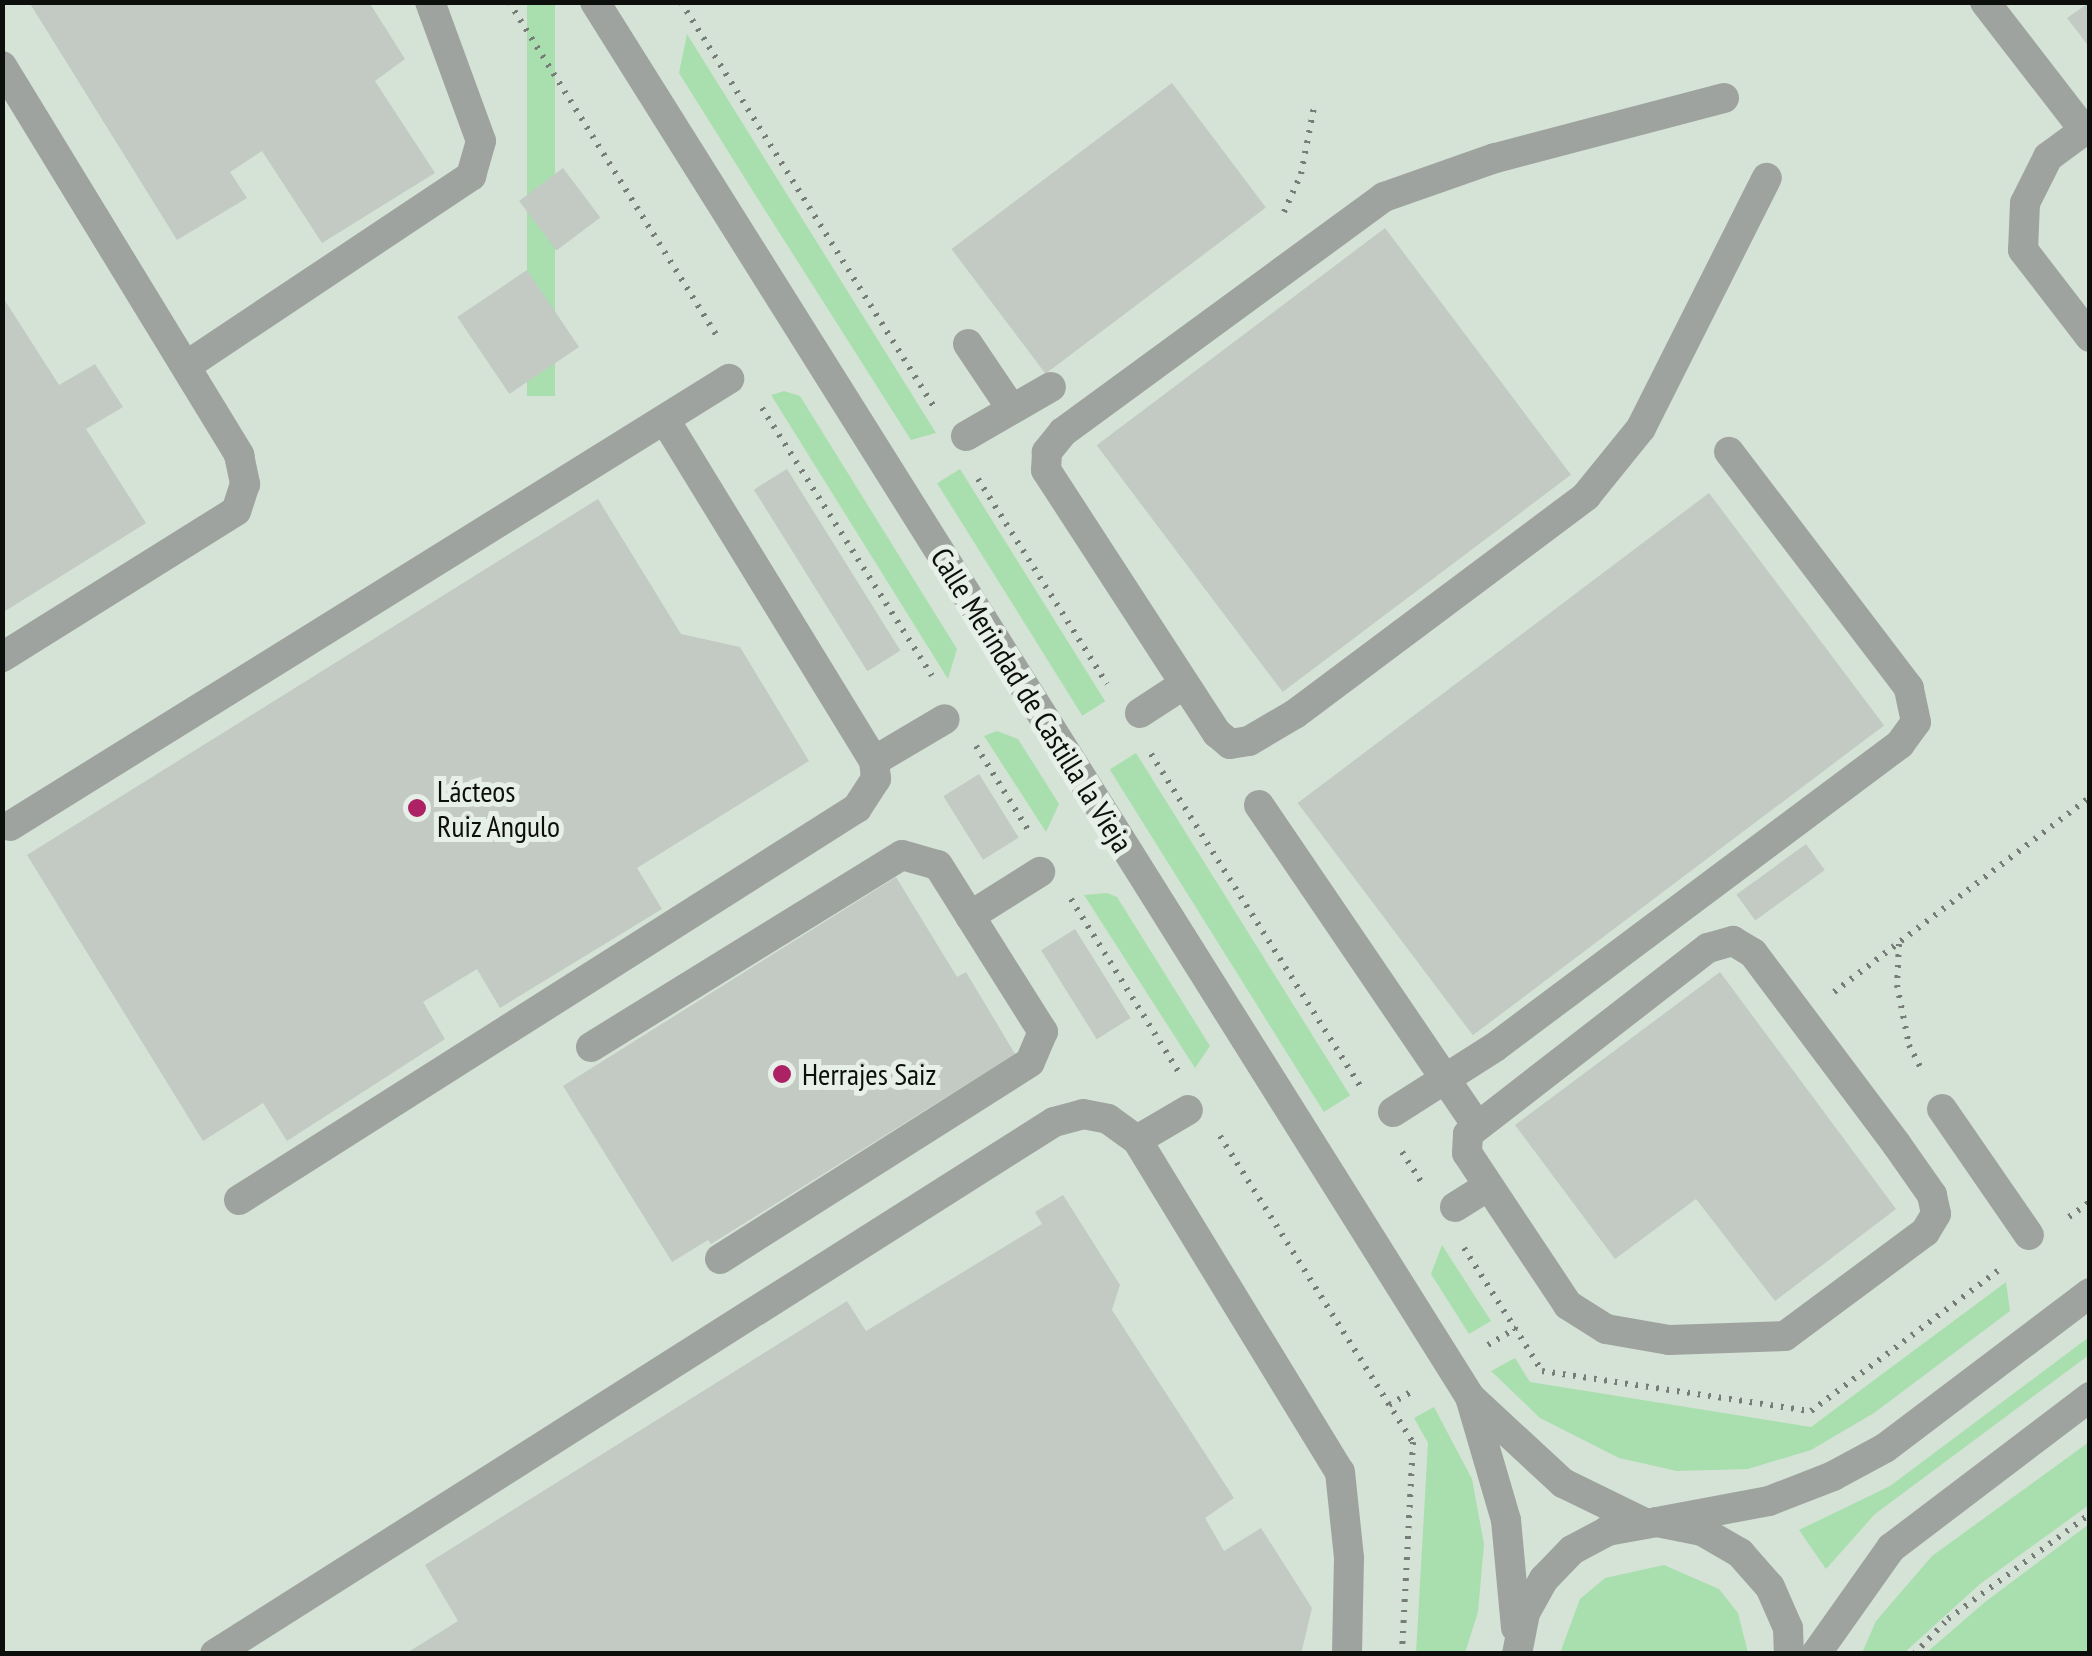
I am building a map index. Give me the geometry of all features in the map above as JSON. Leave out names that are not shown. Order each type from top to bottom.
[{"type":"street","points":[[186,366],[471,176],[481,141],[430,2]]},
{"type":"street","name":"Calle Merindad de Castilla la Vieja","points":[[595,2],[1470,1397],[1562,1483],[1651,1523],[1702,1531],[1740,1553],[1770,1587],[1788,1628],[1790,1654]]},
{"type":"street","points":[[1985,2],[2087,128],[2048,158],[2025,202],[2023,250],[2090,338]]},
{"type":"street","points":[[2,66],[240,455],[245,484],[236,511],[2,658]]},
{"type":"street","points":[[1724,98],[1495,158],[1384,198],[1062,432],[1046,452],[1046,470],[1217,734],[1230,744],[1249,741],[1295,714],[1586,496],[1641,428],[1767,178]]},
{"type":"street","points":[[968,344],[1012,408]]},
{"type":"street","points":[[10,826],[665,420],[729,368]]},
{"type":"street","points":[[956,431],[1052,387]]},
{"type":"street","points":[[239,1200],[857,808],[876,779],[874,761],[665,420]]},
{"type":"street","points":[[1385,1117],[1446,1078],[1900,744],[1916,722],[1909,688],[1729,452]]},
{"type":"street","points":[[1127,704],[1184,685]]},
{"type":"street","points":[[874,761],[944,719]]},
{"type":"street","points":[[1259,804],[1477,1126]]},
{"type":"street","points":[[591,1046],[902,855],[938,865],[1043,1032],[1041,1047],[1030,1062],[720,1259]]},
{"type":"street","points":[[970,916],[1047,869]]},
{"type":"street","points":[[1733,941],[1753,953],[1802,1018],[1932,1195],[1936,1214],[1925,1232],[1785,1336],[1669,1340],[1580,1318],[1488,1186],[1468,1153],[1468,1134],[1708,948],[1733,941]]},
{"type":"street","points":[[1137,1140],[1195,1105]]},
{"type":"street","points":[[1942,1108],[2029,1235]]},
{"type":"street","points":[[215,1654],[1054,1122],[1082,1114],[1108,1119],[1137,1140],[1340,1472],[1350,1558],[1346,1654]]},
{"type":"street","points":[[1447,1213],[1488,1186]]},
{"type":"street","points":[[1517,1653],[1525,1613],[1544,1578],[1572,1550],[1607,1531],[1769,1501],[1834,1476],[1885,1448],[2090,1293]]},
{"type":"street","name":"Calle Merindad de Castilla la Vieja","points":[[1470,1397],[1513,1555],[1517,1653]]},
{"type":"street","points":[[1816,1654],[1891,1548],[2090,1397]]},
{"type":"path","points":[[509,2],[729,368]]},
{"type":"path","points":[[681,2],[956,431]]},
{"type":"path","points":[[1274,222],[1293,202],[1315,102]]},
{"type":"path","points":[[760,405],[938,686]]},
{"type":"path","points":[[977,476],[1127,704]]},
{"type":"path","points":[[974,743],[1047,869],[1195,1105],[1414,1442],[1402,1654]]},
{"type":"path","points":[[1149,752],[1447,1213],[1516,1328]]},
{"type":"path","points":[[1802,1018],[2090,797]]},
{"type":"path","points":[[1900,942],[1896,985],[1910,1045],[1942,1108]]},
{"type":"path","points":[[1914,1654],[1948,1619],[2090,1514]]},
{"type":"shaded area","points":[[3,3],[2089,3],[2089,1524],[1926,1653],[3,1654]]},
{"type":"green space","points":[[527,3],[555,3],[555,396],[527,396]]},
{"type":"green space","points":[[687,34],[936,433],[911,440],[679,73]]},
{"type":"green space","points":[[784,391],[800,396],[957,649],[948,679],[771,395]]},
{"type":"green space","points":[[960,469],[1105,701],[1082,716],[937,483]]},
{"type":"green space","points":[[997,731],[1018,739],[1059,804],[1046,832],[984,736]]},
{"type":"green space","points":[[1136,753],[1350,1096],[1324,1112],[1110,769]]},
{"type":"green space","points":[[1107,893],[1117,897],[1210,1046],[1195,1068],[1084,895]]},
{"type":"green space","points":[[1442,1245],[1491,1321],[1469,1334],[1431,1274]]},
{"type":"green space","points":[[2006,1282],[2010,1311],[1874,1413],[1811,1450],[1748,1469],[1677,1471],[1619,1458],[1540,1418],[1491,1371],[1515,1358],[1530,1382],[1811,1427]]},
{"type":"green space","points":[[2089,1337],[2089,1355],[1875,1514],[1826,1569],[1799,1530],[1890,1486]]},
{"type":"green space","points":[[1434,1407],[1472,1479],[1484,1544],[1478,1612],[1465,1653],[1416,1653],[1428,1443],[1414,1418]]},
{"type":"green space","points":[[2089,1442],[2089,1505],[1980,1584],[1904,1653],[1862,1653],[1876,1621],[1932,1556]]},
{"type":"green space","points":[[2089,1524],[2089,1653],[1926,1653],[1985,1602]]},
{"type":"green space","points":[[1664,1565],[1719,1589],[1738,1613],[1748,1653],[1560,1653],[1580,1599],[1605,1578]]},
{"type":"building","points":[[29,2],[369,2],[405,59],[375,81],[435,173],[322,243],[262,151],[230,172],[247,198],[177,240]]},
{"type":"building","points":[[2090,2],[2090,48],[2067,18]]},
{"type":"building","points":[[1172,83],[1266,208],[1045,374],[952,249]]},
{"type":"building","points":[[563,168],[600,218],[556,251],[519,201]]},
{"type":"building","points":[[1385,228],[1571,475],[1283,692],[1097,445]]},
{"type":"building","points":[[527,270],[579,347],[509,394],[457,317]]},
{"type":"building","points":[[2,296],[59,385],[95,364],[123,407],[86,429],[146,523],[2,613]]},
{"type":"building","points":[[787,469],[900,650],[867,671],[754,490]]},
{"type":"building","points":[[1709,493],[1884,725],[1473,1035],[1298,803]]},
{"type":"building","name":"Lácteos Ruiz Angulo","points":[[598,499],[681,634],[740,647],[809,761],[637,868],[662,909],[500,1008],[477,969],[423,1002],[445,1039],[287,1141],[263,1103],[203,1141],[27,855]]},
{"type":"building","points":[[979,774],[1019,838],[983,860],[943,796]]},
{"type":"building","points":[[1806,844],[1825,870],[1755,920],[1736,895]]},
{"type":"building","name":"Herrajes Saiz","points":[[896,877],[957,977],[966,972],[1015,1054],[711,1244],[708,1240],[672,1262],[563,1086]]},
{"type":"building","points":[[1075,929],[1131,1018],[1097,1039],[1041,950]]},
{"type":"building","points":[[1720,972],[1896,1209],[1775,1301],[1696,1199],[1615,1259],[1515,1125]]},
{"type":"building","points":[[1063,1195],[1120,1285],[1112,1310],[1234,1498],[1205,1518],[1224,1551],[1261,1528],[1312,1608],[1301,1654],[405,1654],[458,1621],[425,1565],[847,1301],[866,1331],[1042,1224],[1035,1212]]},
{"type":"place","name":"Lácteos Ruiz Angulo","points":[[417,808]]},
{"type":"place","name":"Herrajes Saiz","points":[[782,1074]]}]
